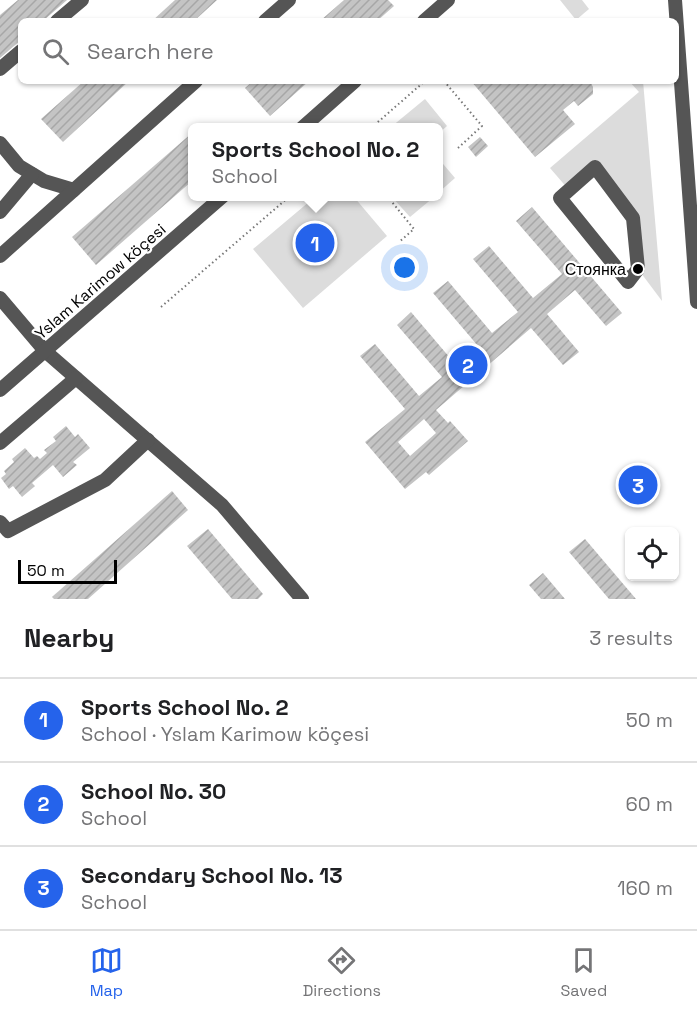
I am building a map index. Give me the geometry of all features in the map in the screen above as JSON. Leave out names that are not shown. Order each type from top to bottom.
[{"type":"street","points":[[61,18],[82,0]]},
{"type":"street","points":[[268,18],[289,0]]},
{"type":"street","points":[[675,0],[676,18]]},
{"type":"street","points":[[427,18],[442,2]]},
{"type":"street","points":[[0,69],[18,54]]},
{"type":"street","points":[[679,55],[697,302]]},
{"type":"street","points":[[0,256],[193,84]]},
{"type":"street","points":[[308,123],[352,84]]},
{"type":"street","points":[[0,143],[19,166],[44,181],[74,190]]},
{"type":"street","points":[[595,167],[633,218],[638,269],[628,282],[560,198],[595,167]]},
{"type":"street","points":[[0,212],[32,174]]},
{"type":"street","name":"Yslam Karimow köçesi","points":[[0,390],[217,201]]},
{"type":"street","points":[[0,298],[45,351],[222,505],[302,599]]},
{"type":"street","points":[[0,443],[76,378]]},
{"type":"street","points":[[3,530],[105,480],[148,440]]},
{"type":"path","points":[[377,123],[422,84]]},
{"type":"path","points":[[447,84],[482,126],[458,148]]},
{"type":"path","points":[[161,306],[284,201]]},
{"type":"path","points":[[391,201],[414,228],[399,242]]},
{"type":"shaded area","points":[[560,0],[582,0],[589,9],[578,18],[574,18]]},
{"type":"shaded area","points":[[632,84],[643,84],[662,301],[638,269],[633,218],[595,168],[569,190],[550,168],[639,92]]},
{"type":"shaded area","points":[[425,99],[447,126],[443,130],[443,123],[396,123]]},
{"type":"shaded area","points":[[443,164],[455,178],[443,189]]},
{"type":"shaded area","points":[[310,201],[357,201],[387,236],[303,308],[253,249]]},
{"type":"shaded area","points":[[396,201],[429,201],[410,217]]},
{"type":"building","points":[[18,0],[67,0],[46,18],[18,18],[18,43],[0,58],[0,15]]},
{"type":"building","points":[[175,0],[217,0],[197,18],[155,18]]},
{"type":"building","points":[[344,0],[388,0],[394,6],[380,18],[323,18]]},
{"type":"building","points":[[81,84],[126,84],[63,142],[41,119]]},
{"type":"building","points":[[250,84],[306,84],[270,116],[245,88]]},
{"type":"building","points":[[474,84],[592,84],[593,94],[578,106],[574,101],[563,110],[575,124],[535,157]]},
{"type":"building","points":[[188,136],[188,184],[96,265],[72,237]]},
{"type":"building","points":[[480,137],[488,146],[476,157],[468,147]]},
{"type":"building","points":[[532,207],[622,313],[606,326],[575,290],[547,314],[579,352],[563,365],[531,328],[436,410],[448,423],[450,421],[468,441],[429,475],[426,472],[405,489],[365,442],[405,409],[360,356],[375,344],[419,396],[442,377],[397,325],[411,312],[456,365],[478,346],[433,293],[448,281],[492,333],[518,312],[473,259],[489,246],[533,298],[562,274],[516,221]],"holes":[[[424,419],[436,433],[410,456],[398,442]]]},
{"type":"building","points":[[66,426],[75,437],[78,434],[90,448],[73,462],[77,465],[63,477],[53,465],[32,483],[35,486],[22,497],[13,486],[9,489],[1,478],[6,474],[4,471],[14,462],[12,459],[25,448],[34,458],[37,456],[40,459],[47,453],[44,450],[56,441],[53,437]]},
{"type":"building","points":[[172,491],[188,510],[88,599],[54,599],[52,597]]},
{"type":"building","points":[[208,529],[263,594],[258,599],[232,599],[187,546]]},
{"type":"building","points":[[585,539],[636,599],[609,599],[569,552]]},
{"type":"building","points":[[543,573],[565,599],[541,599],[529,585]]},
{"type":"place","name":"Sports School No. 2","points":[[315,243]]},
{"type":"place","name":"Стоянка","points":[[638,269]]},
{"type":"place","name":"School No. 30","points":[[468,365]]},
{"type":"place","name":"Secondary School No. 13","points":[[638,485]]}]
